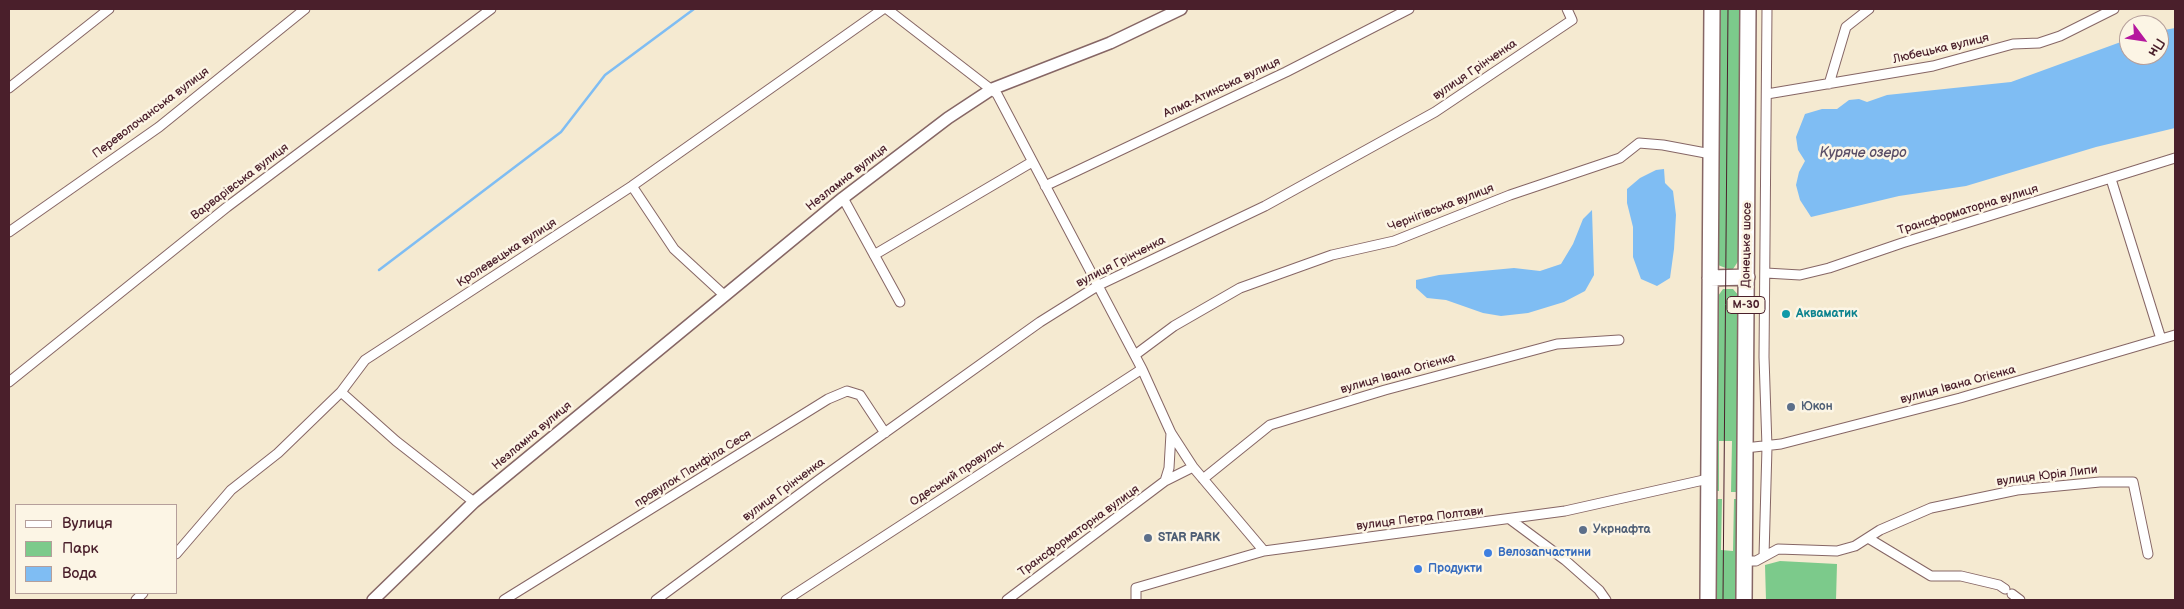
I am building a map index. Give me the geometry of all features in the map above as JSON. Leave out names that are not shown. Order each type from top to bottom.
[{"type":"highway","name":"М-30","points":[[1708,600],[1712,9]]},
{"type":"highway","name":"Донецьке шосе","points":[[1744,600],[1748,9]]},
{"type":"highway","points":[[1710,278],[1747,277]]},
{"type":"street","points":[[9,88],[109,9]]},
{"type":"street","name":"Переволочанська вулиця","points":[[9,232],[159,126],[305,9]]},
{"type":"street","name":"Варварівська вулиця","points":[[9,382],[226,207],[491,9]]},
{"type":"street","name":"Кролевецька вулиця","points":[[178,552],[231,490],[278,453],[341,392],[365,360],[632,186],[883,9]]},
{"type":"street","points":[[887,9],[992,89],[1142,369],[1171,433],[1193,467],[1264,551]]},
{"type":"street","name":"Незламна вулиця","points":[[373,600],[474,502],[843,198],[948,118],[992,89],[1110,43],[1181,9]]},
{"type":"street","name":"Алма-Атинська вулиця","points":[[1045,186],[1286,72],[1409,9]]},
{"type":"street","name":"вулиця Грінченка","points":[[656,600],[1040,322],[1098,285],[1265,206],[1435,112],[1572,20],[1567,9]]},
{"type":"street","name":"Донецьке шосе","points":[[1764,556],[1767,447],[1764,357],[1767,9]]},
{"type":"street","points":[[1829,84],[1846,27],[1869,9]]},
{"type":"street","name":"Любецька вулиця","points":[[1767,94],[1933,66],[2013,44],[2039,43],[2060,36],[2114,9]]},
{"type":"street","points":[[1748,112],[1767,112]]},
{"type":"street","name":"Чернігівська вулиця","points":[[1134,354],[1174,326],[1240,288],[1332,255],[1394,241],[1510,195],[1620,158],[1639,144],[1664,145],[1711,154]]},
{"type":"street","name":"Трансформаторна вулиця","points":[[1766,273],[1800,275],[1829,268],[1902,243],[2175,158]]},
{"type":"street","points":[[874,255],[1032,162]]},
{"type":"street","points":[[2111,179],[2160,339]]},
{"type":"street","points":[[632,186],[674,248],[724,295]]},
{"type":"street","points":[[843,198],[900,302]]},
{"type":"street","name":"вулиця Івана Огієнка","points":[[1745,448],[1767,447],[1960,398],[2175,335]]},
{"type":"street","name":"вулиця Івана Огієнка","points":[[1203,479],[1270,425],[1386,390],[1557,344],[1619,340]]},
{"type":"street","name":"Одеський провулок","points":[[786,600],[1142,369]]},
{"type":"street","name":"провулок Панфіла Сеся","points":[[504,600],[828,399],[847,391],[860,395],[886,433]]},
{"type":"street","points":[[341,392],[396,440],[474,502]]},
{"type":"street","points":[[1165,482],[1169,468],[1171,433]]},
{"type":"street","name":"Трансформаторна вулиця","points":[[1007,600],[1165,482],[1193,467]]},
{"type":"street","name":"вулиця Петра Полтави","points":[[1136,600],[1136,588],[1264,551],[1511,520],[1565,511],[1708,478]]},
{"type":"street","name":"вулиця Юрія Липи","points":[[1744,561],[1756,561],[1778,549],[1837,551],[1855,546],[1880,530],[1930,508],[2017,490],[2100,482],[2133,482],[2148,554]]},
{"type":"street","points":[[1511,520],[1564,560],[1599,590],[1606,600]]},
{"type":"street","points":[[1868,538],[1930,576],[1961,576],[1999,585],[2020,600]]},
{"type":"green space","points":[[1720,9],[1741,9],[1739,260],[1733,269],[1718,265],[1717,260]]},
{"type":"green space","points":[[1723,289],[1733,289],[1739,296],[1737,492],[1731,492],[1732,441],[1719,441],[1719,491],[1716,491],[1718,296]]},
{"type":"green space","points":[[1716,499],[1722,499],[1721,550],[1733,551],[1734,499],[1737,499],[1736,600],[1715,600]]},
{"type":"green space","points":[[1780,561],[1837,564],[1836,600],[1766,600],[1765,565]]},
{"type":"water","name":"Куряче озеро","points":[[2175,28],[2175,128],[2096,147],[1966,186],[1899,196],[1811,217],[1800,200],[1796,185],[1799,172],[1805,161],[1798,150],[1796,137],[1805,114],[1822,109],[1837,109],[1849,100],[1859,99],[1867,102],[1887,95],[2011,82],[2119,43],[2119,65],[2169,65],[2169,29]]},
{"type":"water","points":[[1664,169],[1665,183],[1673,191],[1676,215],[1674,249],[1670,278],[1657,286],[1641,279],[1633,257],[1633,227],[1627,203],[1627,189],[1640,178],[1656,170]]},
{"type":"water","points":[[1592,210],[1594,275],[1585,291],[1564,302],[1528,313],[1501,316],[1483,313],[1446,300],[1427,298],[1416,288],[1416,280],[1439,275],[1514,268],[1540,271],[1561,264],[1573,244],[1583,219]]},
{"type":"waterway","points":[[379,270],[561,132],[605,75],[694,9]]},
{"type":"tram line","points":[[1723,600],[1728,9]]},
{"type":"place","name":"Акваматик","points":[[1786,314]]},
{"type":"place","name":"Юкон","points":[[1791,407]]},
{"type":"place","name":"Укрнафта","points":[[1583,530]]},
{"type":"place","name":"STAR PARK","points":[[1148,538]]},
{"type":"place","name":"Велозапчастини","points":[[1488,553]]},
{"type":"place","name":"Продукти","points":[[1418,569]]}]
